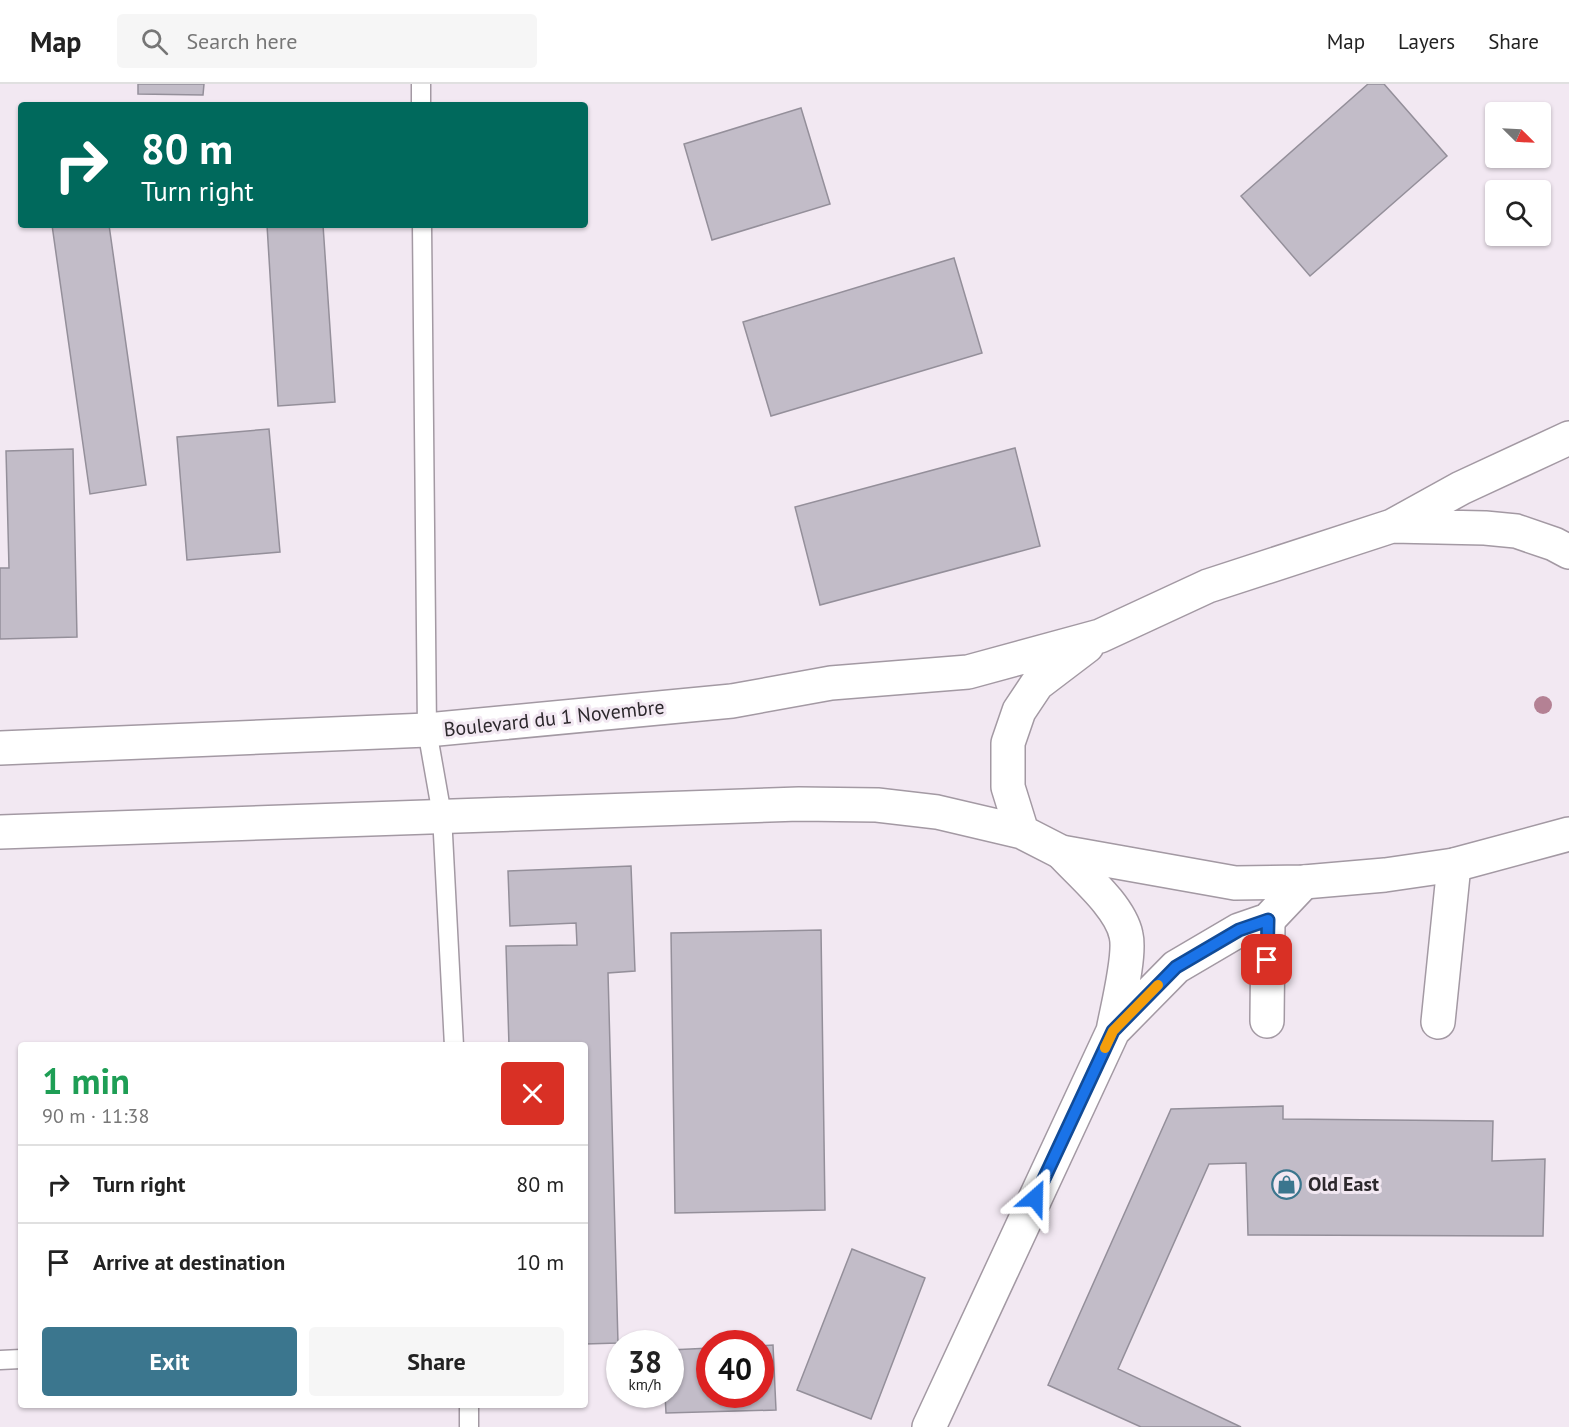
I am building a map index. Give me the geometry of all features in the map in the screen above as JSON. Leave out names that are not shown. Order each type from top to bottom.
[{"type":"main road","points":[[1392,526],[1461,488],[1569,438]]},
{"type":"main road","name":"Boulevard du 1 Novembre","points":[[0,748],[427,730],[732,700],[831,683],[968,672],[1100,636],[1208,586],[1392,526],[1516,531],[1554,544],[1569,552]]},
{"type":"main road","name":"Boulevard du 1 Novembre","points":[[1022,832],[1008,787],[1008,743],[1019,711],[1037,684],[1100,636]]},
{"type":"main road","points":[[0,832],[799,804],[878,805],[937,812],[1022,832],[1061,852],[1235,883],[1304,882],[1385,875],[1455,865],[1569,834]]},
{"type":"main road","points":[[929,1427],[1113,1031],[1125,966],[1127,936],[1113,907],[1061,852]]},
{"type":"main road","points":[[1438,1022],[1455,865]]},
{"type":"main road","points":[[1113,1031],[1176,967],[1239,930],[1268,920],[1304,882]]},
{"type":"main road","points":[[1267,1021],[1268,920]]},
{"type":"lane","points":[[421,84],[421,102]]},
{"type":"lane","points":[[422,228],[427,730],[442,815],[453,1042]]},
{"type":"lane","points":[[0,1360],[18,1359]]},
{"type":"lane","points":[[469,1408],[469,1427]]},
{"type":"building","points":[[138,84],[204,84],[203,95],[138,94]]},
{"type":"building","points":[[1368,84],[1384,84],[1447,156],[1310,276],[1241,196]]},
{"type":"building","points":[[801,108],[830,204],[712,240],[684,144]]},
{"type":"building","points":[[52,228],[109,228],[146,485],[90,494]]},
{"type":"building","points":[[267,228],[323,228],[335,402],[278,406]]},
{"type":"building","points":[[954,258],[982,353],[771,416],[743,322]]},
{"type":"building","points":[[269,429],[280,552],[187,560],[177,437]]},
{"type":"building","points":[[1015,448],[1040,546],[820,605],[795,507]]},
{"type":"building","points":[[73,449],[77,637],[0,639],[0,568],[9,568],[6,451]]},
{"type":"building","points":[[631,866],[635,971],[608,973],[618,1330],[606,1330],[606,1343],[588,1344],[588,1042],[509,1042],[506,946],[577,945],[576,923],[510,926],[508,871]]},
{"type":"building","points":[[821,930],[825,1210],[675,1213],[671,933]]},
{"type":"building","points":[[1283,1106],[1283,1119],[1493,1121],[1492,1161],[1545,1159],[1543,1236],[1248,1235],[1246,1163],[1209,1164],[1118,1369],[1241,1427],[1141,1427],[1048,1385],[1171,1109]]},
{"type":"building","points":[[852,1249],[925,1278],[871,1419],[797,1390]]},
{"type":"building","points":[[684,1349],[696,1349],[696,1408],[774,1408],[774,1367],[776,1410],[666,1413],[666,1408],[684,1408]]},
{"type":"slow traffic","points":[[1105,1048],[1113,1031],[1158,985]]},
{"type":"place","name":"Old East","points":[[1287,1184]]},
{"type":"route","points":[[1035,1198],[1113,1031],[1176,967],[1239,930],[1268,920],[1267,960]]}]
